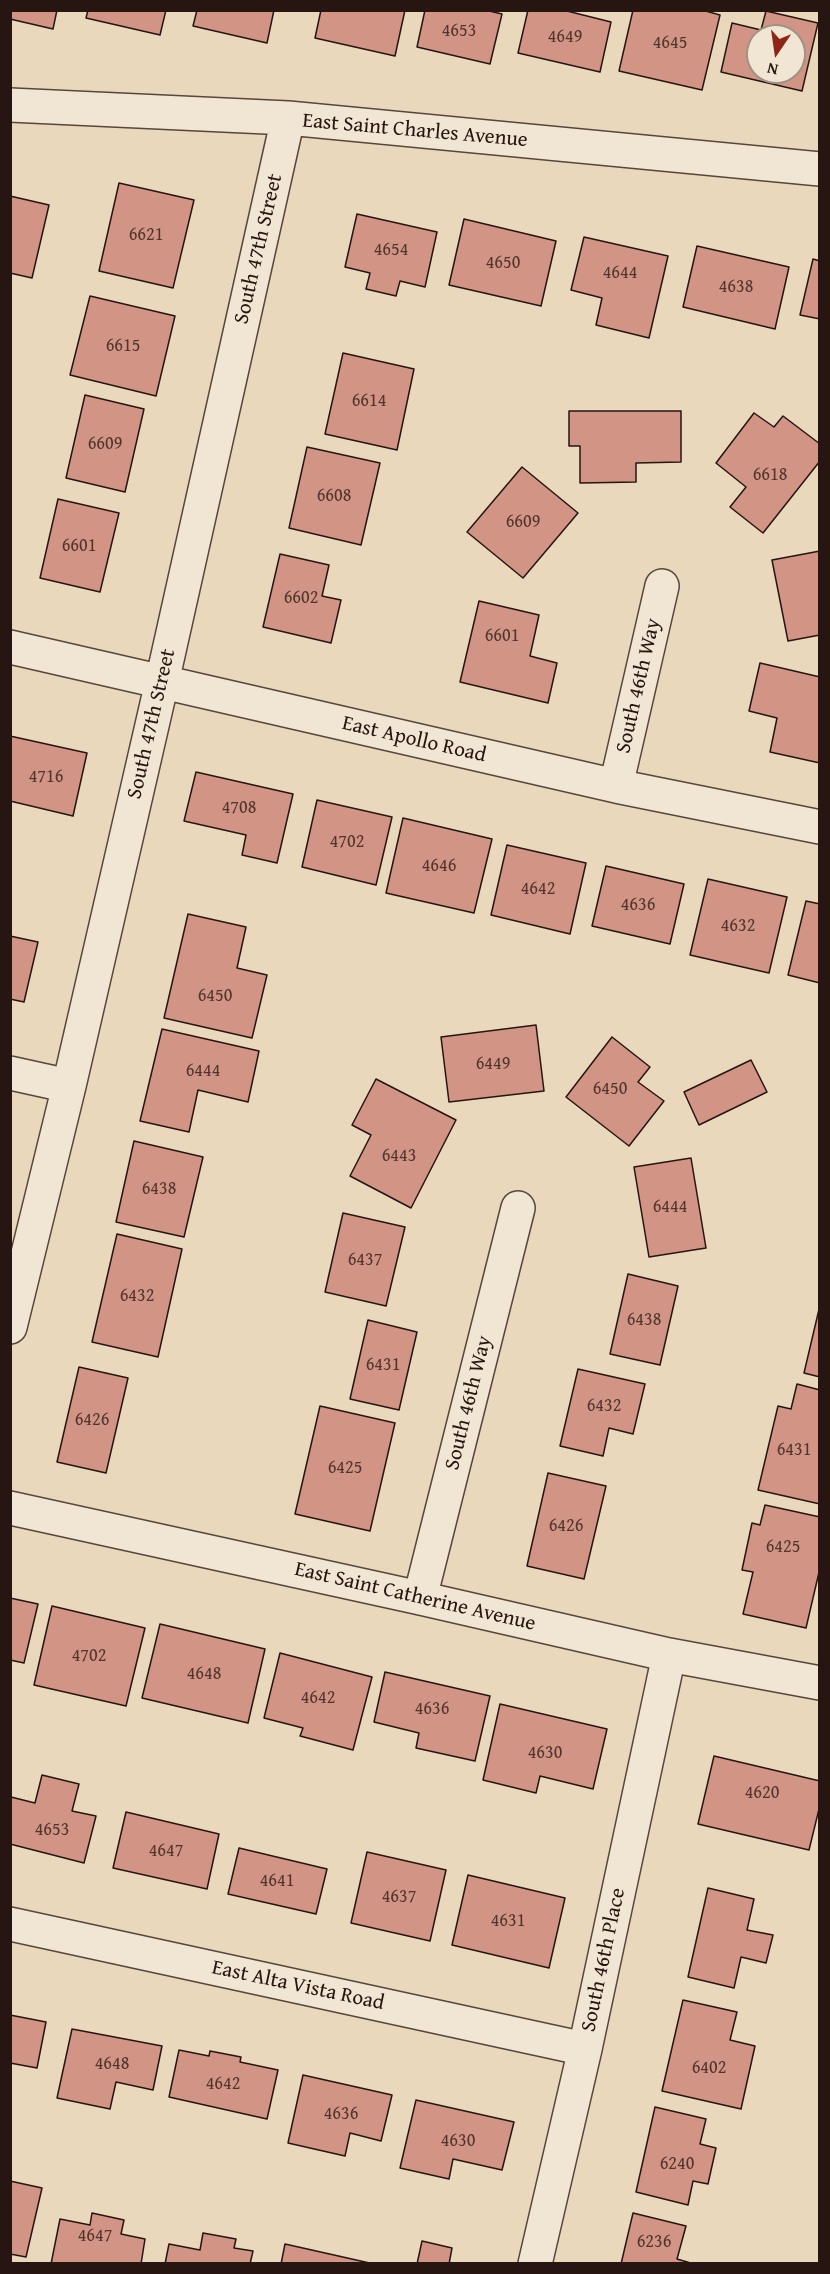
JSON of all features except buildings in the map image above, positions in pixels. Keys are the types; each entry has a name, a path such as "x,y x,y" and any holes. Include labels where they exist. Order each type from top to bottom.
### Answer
{"street":[{"name":"East Saint Charles Avenue","path":"10,105 288,118 819,169"},
{"name":"South 47th Street","path":"10,1327 69,1086 162,682 288,118"},
{"name":"South 46th Way","path":"616,786 662,586"},
{"name":"East Apollo Road","path":"10,648 616,786 819,827"},
{"path":"10,1073 69,1086"},
{"name":"South 46th Way","path":"420,1598 518,1208"},
{"name":"East Saint Catherine Avenue","path":"10,1508 669,1655 819,1683"},
{"name":"South 46th Place","path":"535,2264 585,2049 669,1655"},
{"name":"East Alta Vista Road","path":"10,1924 585,2049"}]}
